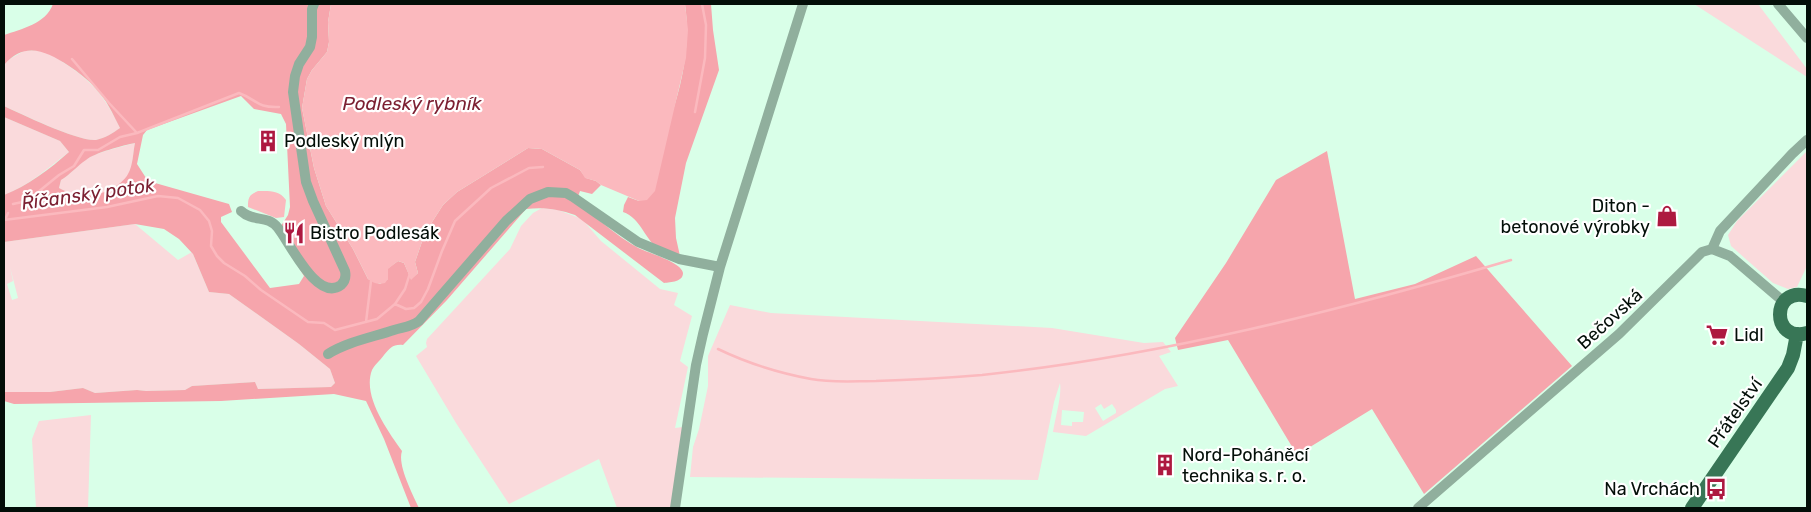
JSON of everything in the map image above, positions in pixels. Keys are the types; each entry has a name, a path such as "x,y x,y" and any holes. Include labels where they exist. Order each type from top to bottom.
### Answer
{"main road":[{"path":"1784,302 1796,294 1807,293"},
{"name":"Přátelství","path":"1692,508 1783,376 1793,355 1802,333 1787,330 1781,322 1780,312 1784,302"}],"street":[{"path":"242,211 249,218 264,219 278,228 299,261 319,283 334,287 343,283 346,276 342,263 306,182 293,92 297,70 310,47 312,9 314,4"},
{"path":"675,508 696,365 720,267 803,4"},
{"path":"1778,4 1807,38"},
{"path":"1784,302 1730,256 1712,249 1720,231 1807,140"},
{"path":"328,354 337,348 398,329 412,327 420,321 506,221 530,199 548,192 566,193 638,242 679,259 720,267"},
{"name":"Bečovská","path":"1418,508 1619,334 1694,258 1702,252 1712,249"}],"shaded area":[{"path":"53,4 331,4 327,52 307,79 302,108 314,168 326,206 353,249 368,279 380,284 388,279 387,269 398,261 404,263 411,279 418,273 415,262 425,233 443,205 457,192 528,148 542,149 580,170 586,178 596,181 601,185 592,194 580,191 576,202 626,241 678,266 683,273 682,276 676,281 664,283 575,215 551,209 526,209 447,300 403,345 390,348 372,370 370,391 373,402 402,451 401,457 404,472 419,508 411,508 384,439 366,401 334,394 221,401 14,404 4,401 4,392 50,392 83,388 95,393 137,390 185,390 192,386 255,382 258,389 331,387 335,383 330,369 299,344 229,294 209,292 193,254 179,239 164,229 135,224 4,242 4,195 38,176 69,152 60,141 4,117 4,106 77,137 96,140 120,128 96,88 79,73 52,56 36,51 28,51 20,53 4,65 4,35 32,25 50,11","holes":["241,96 254,109 281,114 286,124 290,207 288,215 281,226 287,249 304,276 299,284 270,288 221,222 221,217 232,212 229,204 148,181 137,164 143,135 147,130","135,143 130,171 123,181 113,188 98,194 85,196 72,194 59,188 61,180 90,157"]},
{"path":"685,4 711,4 719,70 686,163 675,218 676,238 680,256 662,251 655,246 634,219 623,212 628,197 639,201 675,105 685,55 687,30"},
{"path":"1694,4 1758,4 1807,69 1807,77"},
{"path":"24,51 38,51 50,54 83,77 104,99 120,128 96,140 77,137 4,106 4,65 8,60"},
{"path":"4,117 60,141 69,152 30,182 4,195"},
{"path":"135,143 129,174 115,188 108,192 87,197 78,196 59,188 61,180 90,157"},
{"path":"1327,151 1355,299 1415,284 1476,256 1572,366 1424,494 1372,409 1297,455 1228,340 1178,350 1175,338 1226,263 1276,180"},
{"path":"1807,151 1807,266 1797,287 1788,289 1773,283 1731,246 1728,235 1737,221"},
{"path":"542,208 558,210 582,219 601,241 660,289 678,293 674,305 692,316 680,361 688,367 675,428 683,427 671,508 617,508 599,459 509,504 456,423 416,356 427,347 427,339 510,249 521,226 533,213"},
{"path":"135,224 178,260 192,252 209,292 229,294 299,344 330,369 335,383 331,387 258,389 255,382 192,386 185,390 137,390 95,393 83,388 50,392 4,392 4,242","holes":["10,267 18,298 12,300 7,284 13,281"]},
{"path":"730,305 771,313 1052,328 1144,343 1163,342 1171,352 1159,356 1178,386 1165,389 1086,436 1053,432 1059,401 1060,383 1054,402 1038,480 690,477 693,447 699,429 708,386 708,356","holes":["1101,404 1104,409 1112,404 1116,413 1103,421 1095,408","1062,410 1084,412 1083,422 1072,422 1072,426 1061,425"]},
{"path":"91,415 88,508 36,508 32,439 39,421"}],"water":[{"name":"Podleský rybník","path":"331,4 685,4 688,30 686,58 655,191 647,200 639,201 601,185 596,181 585,178 580,170 542,149 528,148 457,192 443,205 425,233 415,262 418,273 411,280 404,263 398,261 388,269 388,279 385,283 378,284 372,282 368,279 353,249 326,206 314,168 302,108 307,79 327,52"},
{"path":"258,191 274,192 280,194 286,200 284,217 276,218 248,207 250,197"}],"waterway":[{"name":"Říčanský potok","path":"695,112 705,58 706,25 702,4"},
{"path":"72,59 137,133"},
{"path":"13,204 27,201 59,175 74,166 84,150 98,150 120,137 137,133 239,93 261,105 279,107"},
{"name":"Říčanský potok","path":"4,220 107,207 158,196 178,198 200,210 209,221 212,231 211,246 224,263 308,322 324,323 335,330 377,319 395,304 406,309 414,308 421,302 428,289 455,221 491,188 529,168 543,167"},
{"name":"Říčanský potok","path":"5,220 8,213"},
{"path":"718,349 763,367 819,380 843,382 889,381 982,375 1116,356 1249,330 1381,297 1511,260"},
{"path":"395,304 405,289 410,273"},
{"path":"366,322 371,281"}],"place":[{"name":"Podleský mlýn","path":"268,141"},
{"name":"Diton - betonové výrobky","path":"1667,216"},
{"name":"Bistro Podlesák","path":"294,233"},
{"name":"Lidl","path":"1717,335"},
{"name":"Nord-Poháněcí technika s. r. o.","path":"1165,465"},
{"name":"Na Vrchách","path":"1716,489"}]}
